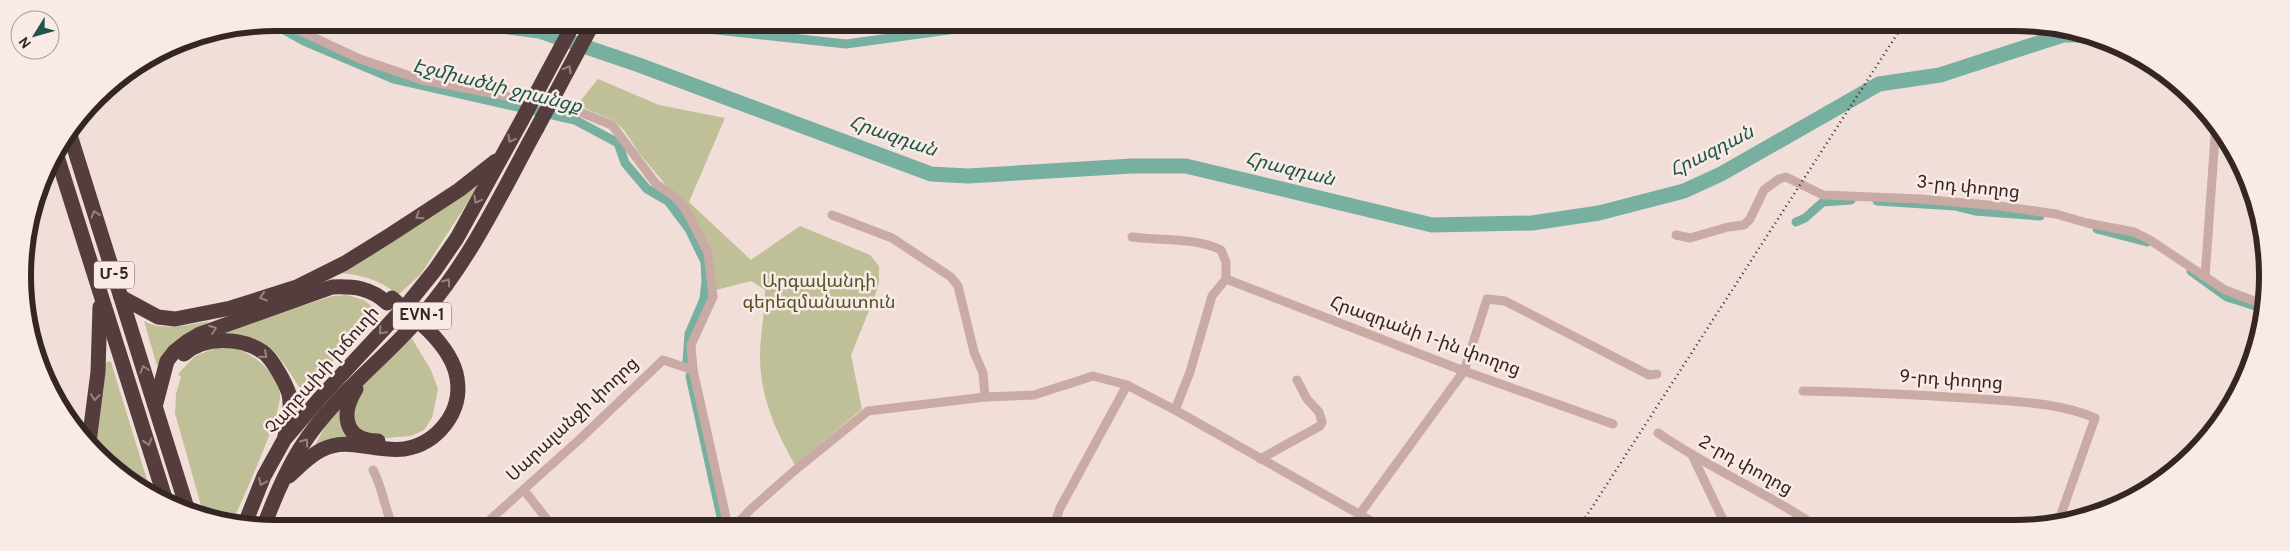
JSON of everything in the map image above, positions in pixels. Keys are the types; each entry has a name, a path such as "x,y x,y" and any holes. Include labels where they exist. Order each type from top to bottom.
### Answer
{"highway":[{"name":"Չարբախի խճուղի","path":"247,518 264,476 284,440 410,301 435,270 457,238 570,31"},
{"name":"Չարբախի խճուղի","path":"267,519 280,484 314,428 424,313 472,246 538,128 589,31"},
{"name":"Մ-5","path":"72,140 158,409 185,502"},
{"path":"310,282 345,263 436,205 501,157"},
{"name":"Մ-5","path":"59,162 163,493"},
{"path":"121,297 158,317 175,319 231,308 310,282 331,279 363,281 383,290 390,300 447,352 457,377 456,402 451,416 441,430 422,444 404,449 380,450 344,444 331,446 312,456 280,484"},
{"path":"158,409 167,361 174,352 200,334 332,287 349,286 364,289 390,300"},
{"path":"90,434 98,372 100,296"},
{"path":"368,370 348,402 346,417 352,430 361,438 371,441 410,440 428,432 442,418 448,407 451,382 448,366 425,333"},
{"path":"158,409 168,378 185,353 192,348 212,342 235,341 265,353 278,371 289,394 290,415 284,440"}],"street":[{"path":"302,31 360,59 422,80 570,108 612,125 656,184 675,197 686,210 708,253 713,297 691,345 693,370 727,520"},
{"path":"2205,277 2215,136"},
{"name":"3-րդ փողոց","path":"1676,235 1690,238 1728,227 1744,225 1750,219 1764,190 1779,179 1786,177 1823,195 1920,199 1999,206 2056,214 2087,223 2134,232 2150,240 2225,290 2257,301"},
{"path":"832,215 892,238 951,277 958,286 974,352 983,373 985,397"},
{"path":"1132,237 1214,246 1221,250 1225,256 1226,280 1212,296 1190,372 1174,410"},
{"name":"Հրազդանի 1-ին փողոց","path":"1226,280 1464,371 1612,424"},
{"path":"1359,515 1464,371 1486,299 1505,301 1649,375 1657,374"},
{"name":"Սարալանջի փողոց","path":"490,520 663,360 693,370"},
{"path":"741,520 794,471 868,411 985,397 1034,394 1093,376 1127,385 1369,520"},
{"path":"1260,460 1320,426 1322,422 1319,412 1307,400 1297,380"},
{"path":"1056,520 1060,508 1127,385"},
{"name":"9-րդ փողոց","path":"1803,391 1908,394 2010,401 2075,410 2094,418 2061,515"},
{"name":"2-րդ փողոց","path":"1658,434 1693,457 1785,506 1807,520"},
{"path":"1693,457 1723,520"},
{"path":"373,470 382,492 385,510 390,520"},
{"path":"524,490 547,520"}],"green space":[{"name":"Արգավանդի գերեզմանատուն","path":"598,79 659,105 725,118 689,202 751,260 800,226 870,255 879,266 879,282 875,296 851,355 862,409 795,465 775,426 763,385 760,356 765,290 751,281 716,290 665,184 639,153 624,130 613,120 577,105"},
{"path":"479,185 421,274 398,295 384,285 369,278 336,273"},
{"path":"347,295 364,300 379,312 344,351 301,390 285,365 270,348 251,338 221,332 332,296"},
{"path":"144,321 168,327 211,321 181,339 157,366"},
{"path":"411,337 431,370 438,389 432,418 424,430 411,436 373,439 352,426 360,384"},
{"path":"221,346 240,350 258,360 265,367 272,375 280,393 269,437 235,516 202,508 175,413 176,394 181,377 178,374 195,356"},
{"path":"109,361 111,362 148,484 114,459 96,441 105,364"},
{"path":"350,394 358,439 311,453 328,421"}],"waterway":[{"name":"Էջմիածնի ջրանցք","path":"286,31 304,41 394,79 575,120 618,143 625,163 647,189 668,201 689,229 705,262 706,281 704,299 689,334 687,361"},
{"name":"Հրազդան","path":"539,31 639,65 931,174 968,176 1132,166 1186,166 1432,225 1532,223 1599,213 1684,191 1721,174 1879,84 1940,75 2061,36"},
{"path":"726,31 846,44 941,31"},
{"path":"1796,222 1805,218 1823,202 1851,200"},
{"path":"1877,201 1955,206 1975,211 2040,216"},
{"path":"2097,229 2147,242"},
{"path":"2191,271 2227,297 2257,306"},
{"name":"Էջմիածնի ջրանցք","path":"690,376 722,520"}],"railway":[{"path":"1584,520 1899,31"}]}
